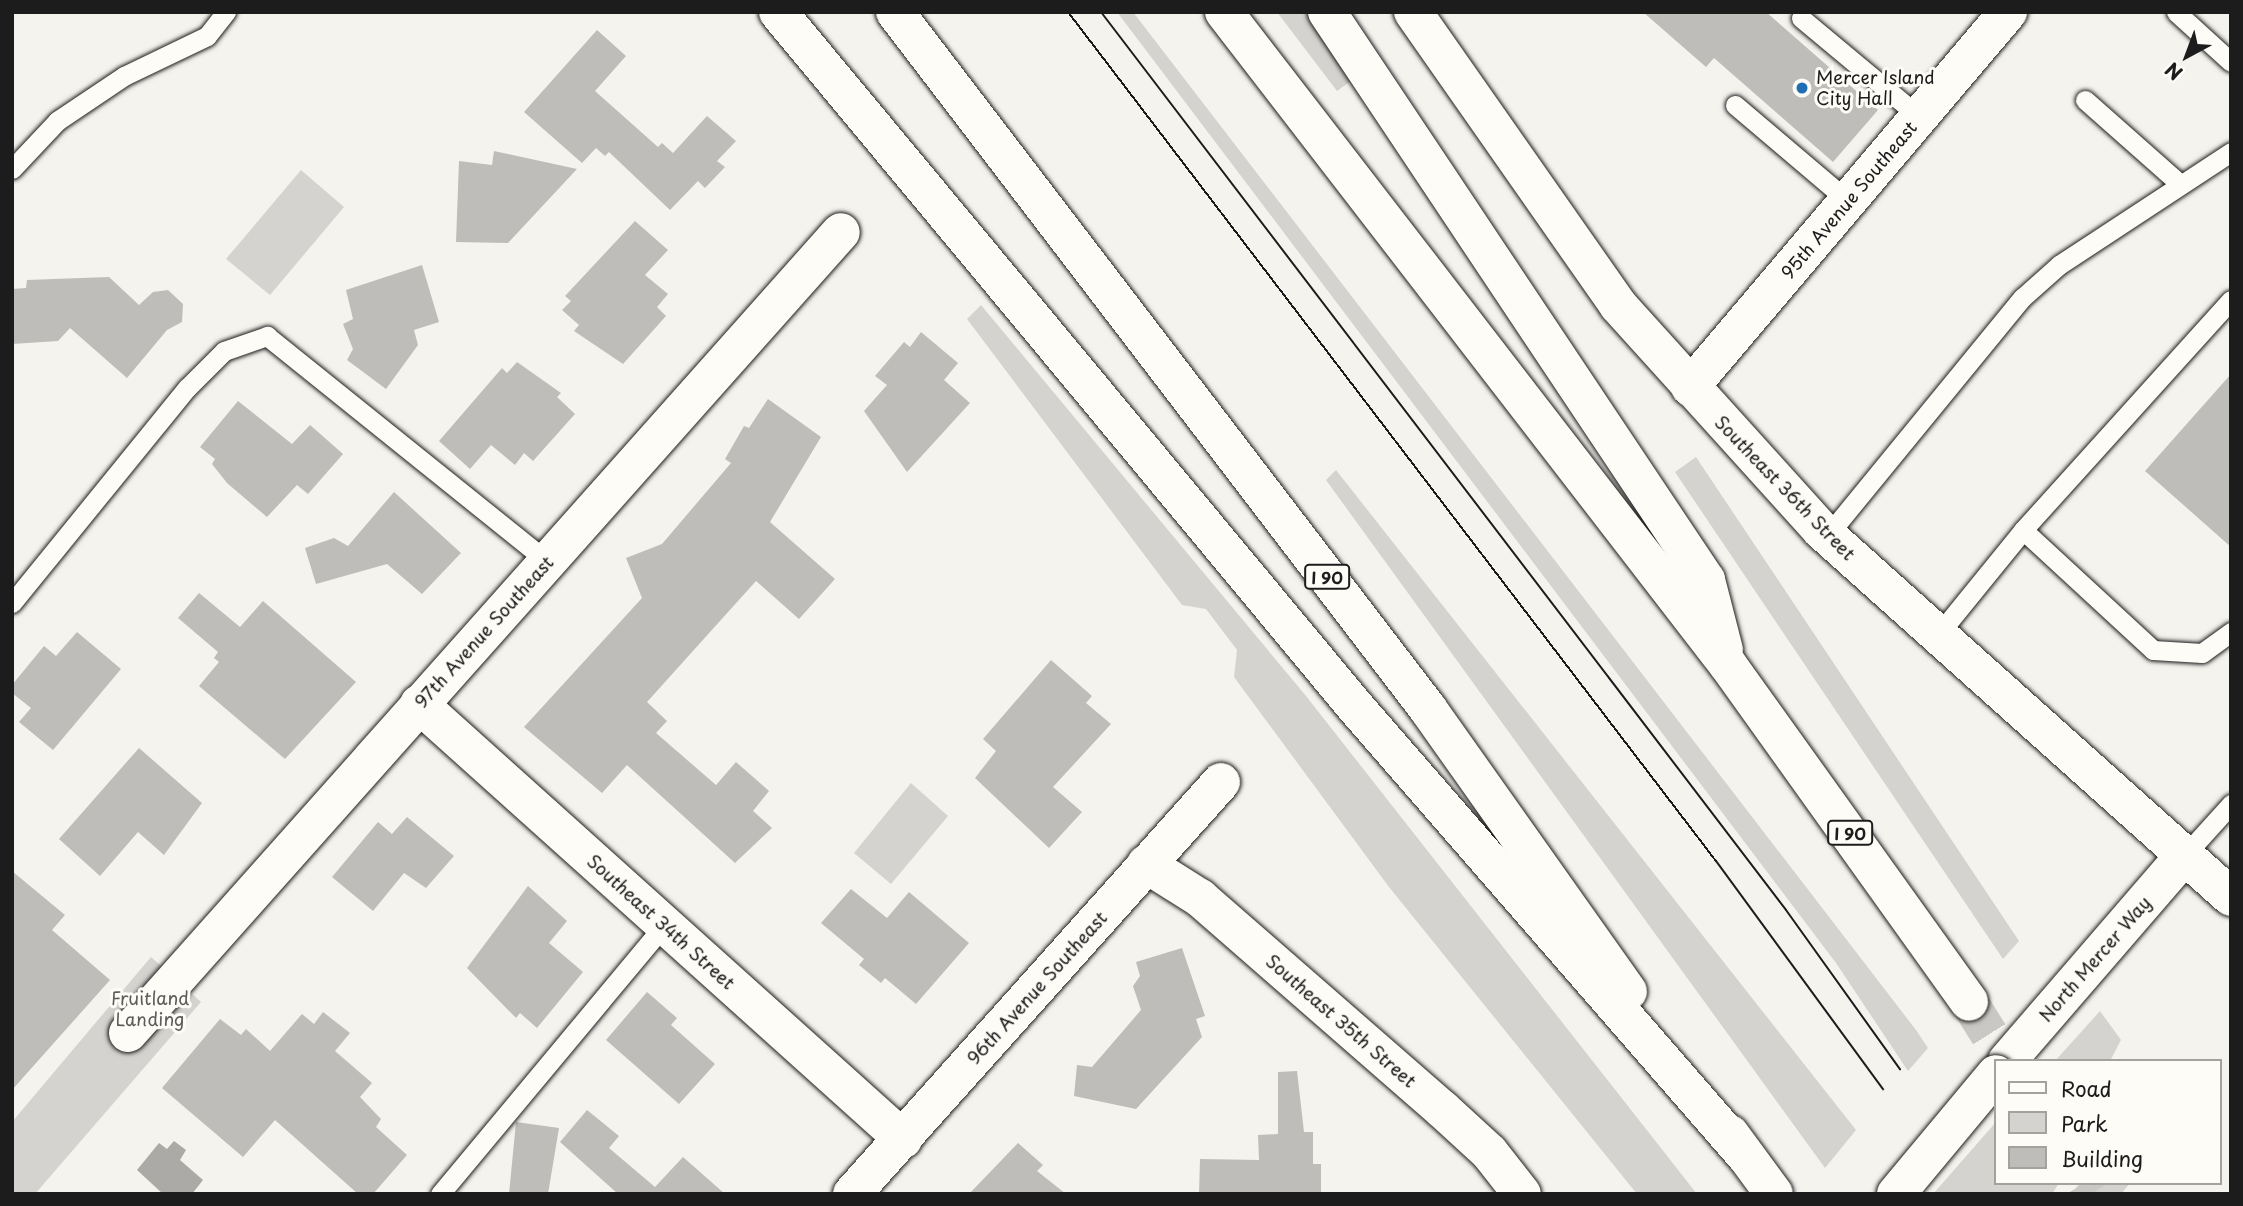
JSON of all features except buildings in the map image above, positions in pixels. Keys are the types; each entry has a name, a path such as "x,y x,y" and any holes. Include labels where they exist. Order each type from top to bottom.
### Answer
{"main road":[{"path":"778,12 1352,703 1744,1154"},
{"name":"I 90","path":"895,12 1428,709 1774,1194"},
{"name":"I 90","path":"1224,12 1728,666 1969,1002"},
{"path":"1326,12 1706,580 1728,666"},
{"name":"Southeast 36th Street","path":"1413,12 1595,273 1690,387 1827,536 2183,857 2231,897"},
{"name":"95th Avenue Southeast","path":"1690,387 2008,12"},
{"name":"97th Avenue Southeast","path":"128,1033 841,232"},
{"name":"Southeast 34th Street","path":"419,704 903,1139"},
{"name":"96th Avenue Southeast","path":"852,1194 1221,782"},
{"name":"North Mercer Way","path":"2009,1059 2183,857"},
{"name":"Southeast 35th Street","path":"1146,864 1200,898 1432,1100 1489,1152 1522,1194"},
{"path":"1896,1194 1994,1076"}],"lane":[{"path":"12,169 57,121 124,76 207,36 226,12"},
{"path":"2176,12 2231,62"},
{"path":"1801,18 1920,117"},
{"path":"2085,100 2180,184"},
{"path":"1735,105 1848,201"},
{"path":"1827,536 2022,298 2059,265 2231,152"},
{"path":"1937,636 2023,530 2231,300"},
{"path":"12,603 187,388 224,351 267,336 547,561"},
{"path":"2023,530 2153,650 2202,653 2231,632"},
{"path":"2183,857 2231,804"},
{"path":"440,1194 664,925"}],"green space":[{"path":"1117,12 1133,12 1916,1030 1928,1048 1908,1071 1836,963"},
{"path":"1277,12 1308,12 1351,81 1337,91"},
{"path":"301,170 344,207 270,295 226,259"},
{"path":"981,305 1306,696 1697,1194 1637,1194 1389,887 1234,677 1237,650 1206,609 1182,605 967,319"},
{"path":"1696,457 2019,941 2003,959 1675,472"},
{"path":"1336,470 1856,1130 1825,1168 1326,480"},
{"path":"911,783 948,816 891,884 854,853"},
{"name":"Fruitland Landing","path":"151,957 201,1002 35,1194 12,1194 12,1122"},
{"path":"2100,1011 2121,1040 2111,1059 2057,1059"},
{"path":"1994,1124 1994,1185 2058,1185 2052,1194 1933,1194"},
{"path":"2078,1185 2128,1185 2121,1194 2073,1194"}],"shaded area":[{"path":"174,1141 186,1150 180,1160 203,1180 192,1194 163,1194 137,1170 159,1143 167,1149"}],"tunnel":[{"path":"1969,1002 2005,1059"},
{"path":"2085,1185 2091,1194"}],"tram line":[{"path":"1068,12 1716,861 1883,1089"},
{"path":"1101,12 1786,910 1900,1069"}],"place":[{"name":"Mercer Island City Hall","path":"1802,88"}]}
